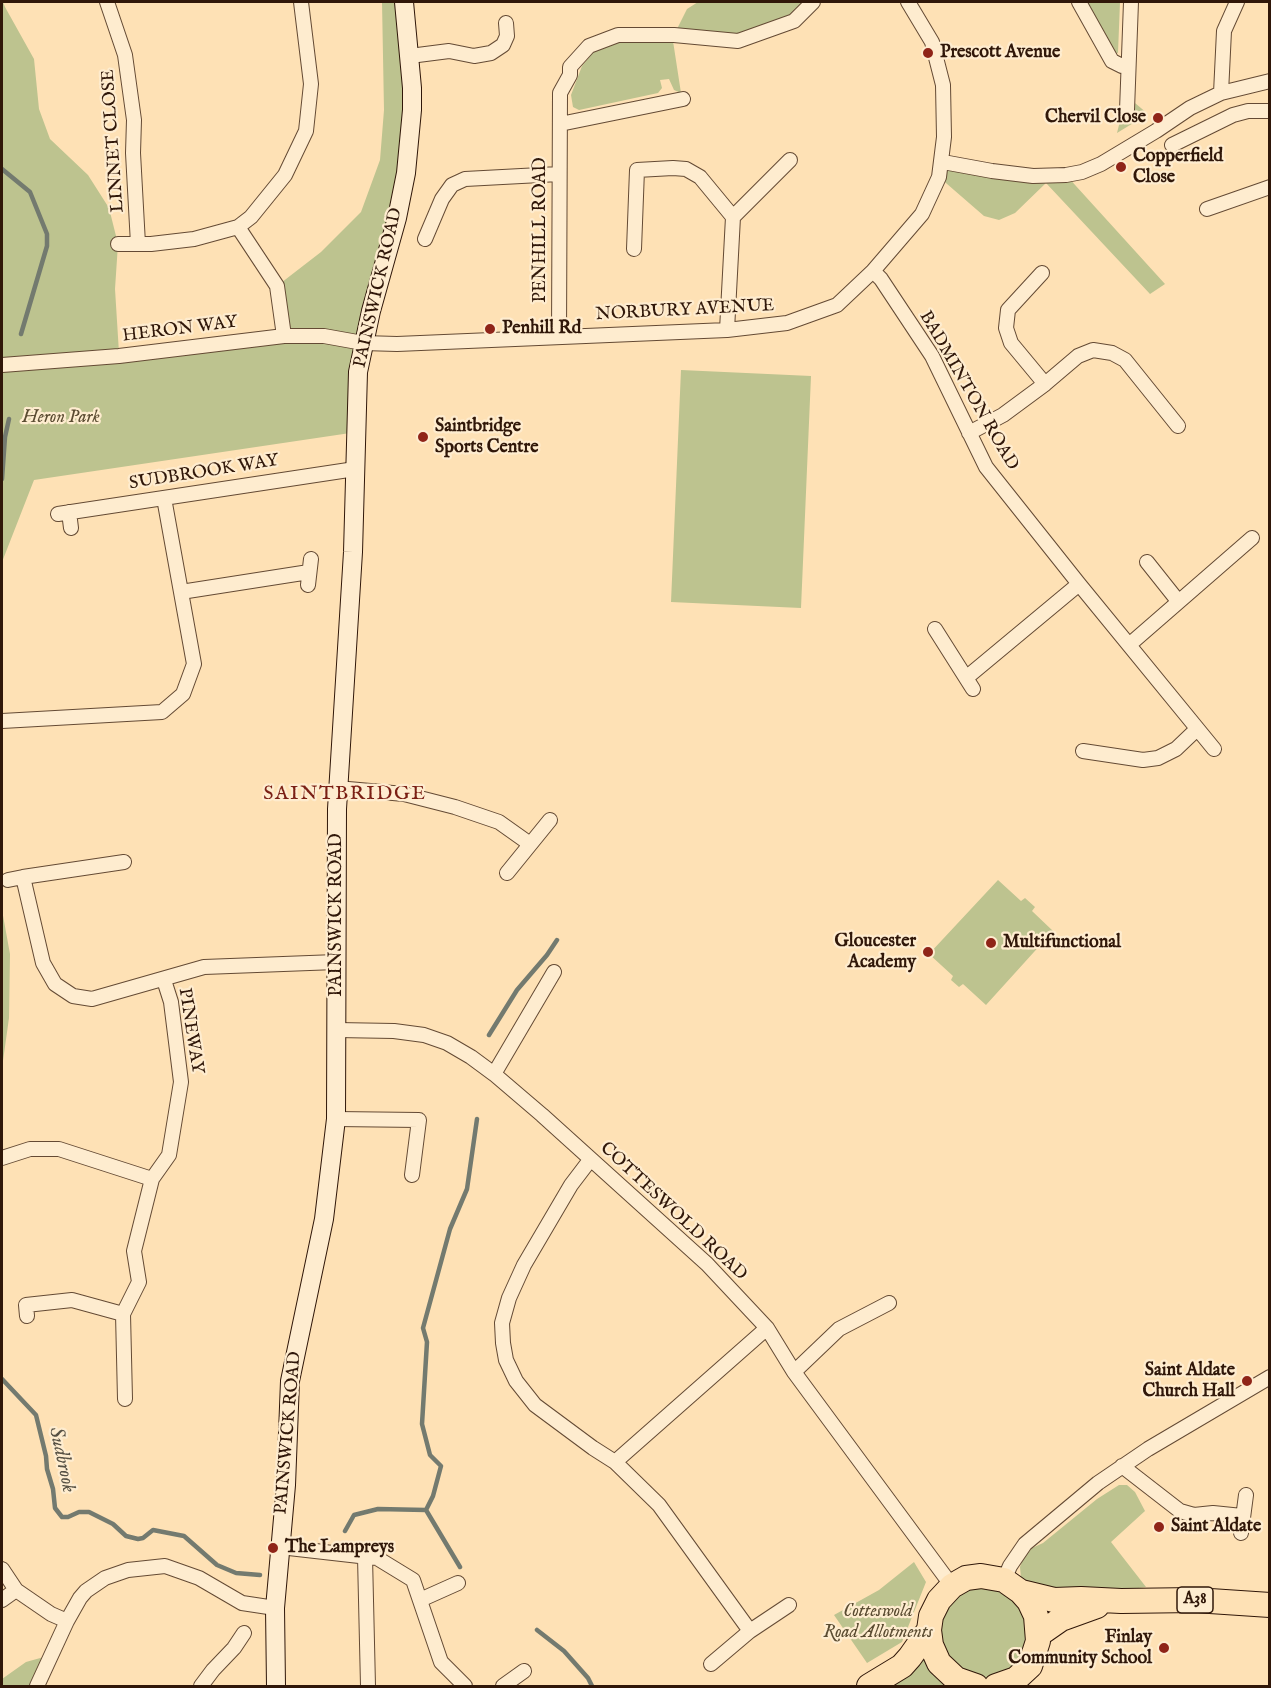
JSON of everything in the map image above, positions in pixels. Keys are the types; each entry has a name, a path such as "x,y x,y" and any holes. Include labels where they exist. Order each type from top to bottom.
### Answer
{"highway":[{"name":"A38","path":"952,1586 966,1578 981,1576 1054,1600 1195,1600 1269,1605"},
{"path":"952,1586 939,1600 931,1616 929,1630 931,1645 939,1663 948,1673 972,1685"},
{"path":"996,1686 1030,1676 1035,1653 1038,1635 1036,1616 1029,1601 1013,1586"},
{"name":"A38","path":"1038,1635 1061,1619 1084,1610 1121,1601"},
{"path":"869,1686 906,1661 929,1630"},
{"path":"940,1686 972,1685"}],"main road":[{"name":"PAINSWICK ROAD","path":"276,1686 275,1608 286,1485 290,1381 324,1219 336,1119 337,788 351,587 358,372 363,343 397,218 405,173 412,110 410,56 404,2"}],"street":[{"name":"LINNET CLOSE","path":"107,2 125,55 134,120 133,153 138,244"},
{"path":"118,244 194,239 238,227 250,217 285,175 306,131 311,84 302,2"},
{"name":"PENHILL ROAD","path":"559,336 560,93 570,75 570,67 589,46 618,35 661,34 738,41 794,21 813,2"},
{"name":"NORBURY AVENUE","path":"363,343 397,344 727,330 787,322 837,305 873,271 922,214 939,177 943,162 943,85 932,42 908,2"},
{"path":"1078,2 1112,61 1122,66"},
{"path":"1127,110 1131,2"},
{"path":"1221,93 1224,31 1237,2"},
{"path":"410,56 449,51 474,56 492,53 504,45 507,36 506,23"},
{"path":"943,162 1034,176 1082,172 1101,164 1190,108 1221,93 1269,81"},
{"path":"560,124 683,99"},
{"path":"1172,145 1233,115 1248,111 1269,111"},
{"path":"727,330 733,217 790,160"},
{"path":"634,249 637,170 686,169 700,177 733,217"},
{"path":"425,239 442,199 452,185 465,179 559,174"},
{"path":"1207,209 1269,187"},
{"path":"238,227 277,286 284,336"},
{"name":"BADMINTON ROAD","path":"873,271 881,279 932,356 986,466 1214,749"},
{"path":"1042,273 1008,310 1006,328 1011,343 1045,384"},
{"name":"HERON WAY","path":"2,365 119,356 284,336 324,336 363,343"},
{"path":"969,433 1003,415 1078,356 1094,350 1112,353 1125,360 1178,426"},
{"name":"SUDBROOK WAY","path":"71,528 63,513 355,469"},
{"path":"2,721 162,712 183,694 194,664 164,498"},
{"path":"1129,645 1252,538"},
{"path":"1147,562 1178,601"},
{"path":"181,592 310,572"},
{"path":"935,629 969,683 1079,584"},
{"path":"1083,752 1143,760 1158,758 1176,749 1197,729"},
{"path":"337,788 404,794 455,807 499,822 530,844"},
{"path":"507,873 550,820"},
{"path":"8,880 124,862"},
{"path":"23,877 43,963 55,984 73,996 92,999 204,967 336,962"},
{"path":"494,1074 554,972"},
{"name":"PINEWAY","path":"125,1399 123,1314 139,1282 134,1251 152,1179 169,1155 181,1082 171,1002 164,980"},
{"name":"COTTESWOLD ROAD","path":"337,1030 394,1031 424,1035 458,1048 494,1074 707,1263 767,1328 794,1372 952,1586"},
{"path":"336,1119 418,1120 412,1175"},
{"path":"2,1158 30,1149 59,1149 152,1179"},
{"path":"590,1160 571,1185 524,1265 509,1298 502,1323 506,1360 516,1381 535,1405 593,1448 615,1461 659,1505 750,1631"},
{"path":"27,1316 26,1305 72,1300 123,1314"},
{"path":"794,1372 839,1329 889,1303"},
{"path":"615,1461 767,1328"},
{"path":"1013,1586 1010,1566 1025,1544 1098,1483 1148,1449 1269,1377"},
{"path":"1122,1466 1180,1511 1194,1515 1213,1513 1242,1516"},
{"path":"1241,1533 1246,1495"},
{"path":"279,1547 377,1558 413,1580 441,1662 465,1686"},
{"path":"365,1557 368,1686"},
{"path":"37,1686 67,1621 86,1591 105,1578 128,1570 165,1566 199,1578 234,1599 275,1608"},
{"path":"2,1569 16,1590 51,1614 67,1621"},
{"path":"420,1600 458,1583"},
{"path":"2,1600 16,1590"},
{"path":"711,1664 750,1631 789,1605"},
{"path":"201,1686 210,1667 234,1648 244,1634"},
{"path":"503,1686 524,1671"}],"green space":[{"name":"Heron Park","path":"2,2 34,59 39,109 50,139 88,175 109,208 118,244 115,289 119,353 284,336 277,286 321,252 361,212 380,160 384,110 382,2 403,2 412,110 371,310 357,432 34,480 2,562"},
{"path":"698,2 811,2 794,21 738,41 674,35 687,9"},
{"path":"1081,2 1120,2 1118,53 1108,51"},
{"path":"619,41 673,41 681,93 674,90 669,79 660,80 662,88 658,93 579,110 573,107 571,95 582,66 596,49"},
{"path":"1135,103 1148,114 1117,133 1122,113 1132,113"},
{"path":"943,162 1045,176 1046,183 1015,213 999,220 984,216 939,177"},
{"path":"1066,175 1165,284 1150,294 1046,183"},
{"path":"681,370 811,376 801,608 671,602"},
{"name":"Multifunctional","path":"998,880 1021,901 1025,898 1035,907 1032,911 1053,931 986,1005 963,984 959,987 951,980 953,976 929,954"},
{"path":"2,910 10,954 9,1018 2,1068"},
{"path":"1119,1485 1127,1485 1135,1492 1145,1511 1111,1542 1146,1587 1080,1596 1044,1594 1021,1578 1020,1567 1032,1548 1043,1543 1097,1499"},
{"name":"Cotteswold Road Allotments","path":"914,1562 926,1582 902,1642 867,1663 834,1615 879,1590"},
{"path":"985,1586 1016,1598 1031,1623 1021,1666 976,1686 869,1686 942,1609 968,1588"},
{"path":"51,1655 37,1686 2,1686 2,1679 26,1662"}],"waterway":[{"name":"Sudbrook","path":"2,169 30,192 47,234 47,246 21,334"},
{"name":"Sudbrook","path":"2,479 5,437 9,419"},
{"path":"489,1035 517,990 557,940"},
{"path":"426,1510 433,1496 441,1466 430,1455 422,1424 427,1342 423,1328 450,1229 467,1189 477,1119"},
{"name":"Sudbrook","path":"2,1379 36,1415 53,1489 55,1508 62,1517 79,1512 89,1512 113,1524 126,1536 138,1539 153,1530 184,1536 217,1565 236,1573 260,1575"},
{"name":"Sudbrook","path":"345,1531 354,1515 378,1509 426,1510"},
{"name":"Sudbrook","path":"426,1510 460,1567"},
{"name":"Sudbrook","path":"537,1630 564,1651 588,1678 592,1686"}],"place":[{"name":"Prescott Avenue","path":"928,53"},
{"name":"Chervil Close","path":"1158,118"},
{"name":"Copperfield Close","path":"1121,167"},
{"name":"Penhill Rd","path":"490,329"},
{"name":"Saintbridge Sports Centre","path":"423,437"},
{"name":"Multifunctional","path":"991,943"},
{"name":"Gloucester Academy","path":"928,952"},
{"name":"Saint Aldate Church Hall","path":"1247,1381"},
{"name":"Saint Aldate","path":"1159,1527"},
{"name":"The Lampreys","path":"273,1548"},
{"name":"Finlay Community School","path":"1164,1648"}],"district":[{"name":"SAINTBRIDGE","path":"345,795"}]}
